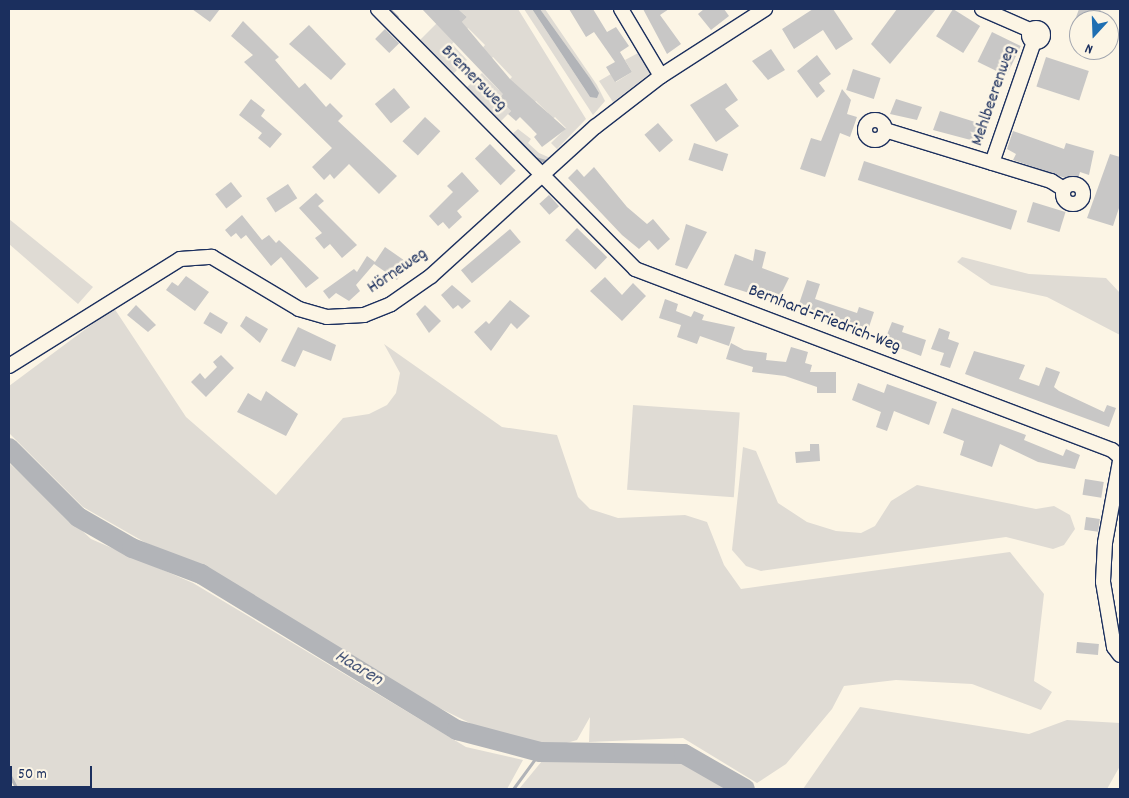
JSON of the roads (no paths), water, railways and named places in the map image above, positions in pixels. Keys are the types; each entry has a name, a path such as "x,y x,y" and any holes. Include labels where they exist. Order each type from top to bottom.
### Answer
{"street":[{"name":"Bremersweg","path":"378,9 544,176"},
{"path":"621,9 661,76"},
{"name":"Hörneweg","path":"9,366 180,259 212,257 299,308 327,317 364,315 390,304 431,276 544,176 595,127 661,76 765,9"},
{"name":"Mehlbeerenweg","path":"982,9 1032,36 992,162"},
{"name":"Mehlbeerenweg","path":"885,130 992,162 1064,189"},
{"name":"Bernhard-Friedrich-Weg","path":"544,176 635,269 1112,450 1120,457"},
{"path":"1120,461 1117,500 1104,582 1114,647 1120,655"}],"waterway":[{"path":"389,9 397,17"},
{"path":"467,89 487,109"},
{"path":"513,135 535,158 549,162"},
{"name":"Haaren","path":"9,448 78,517 132,548 201,574 457,730 540,752 684,754 745,789"},
{"path":"513,789 540,752"},
{"path":"9,774 17,789"}]}
